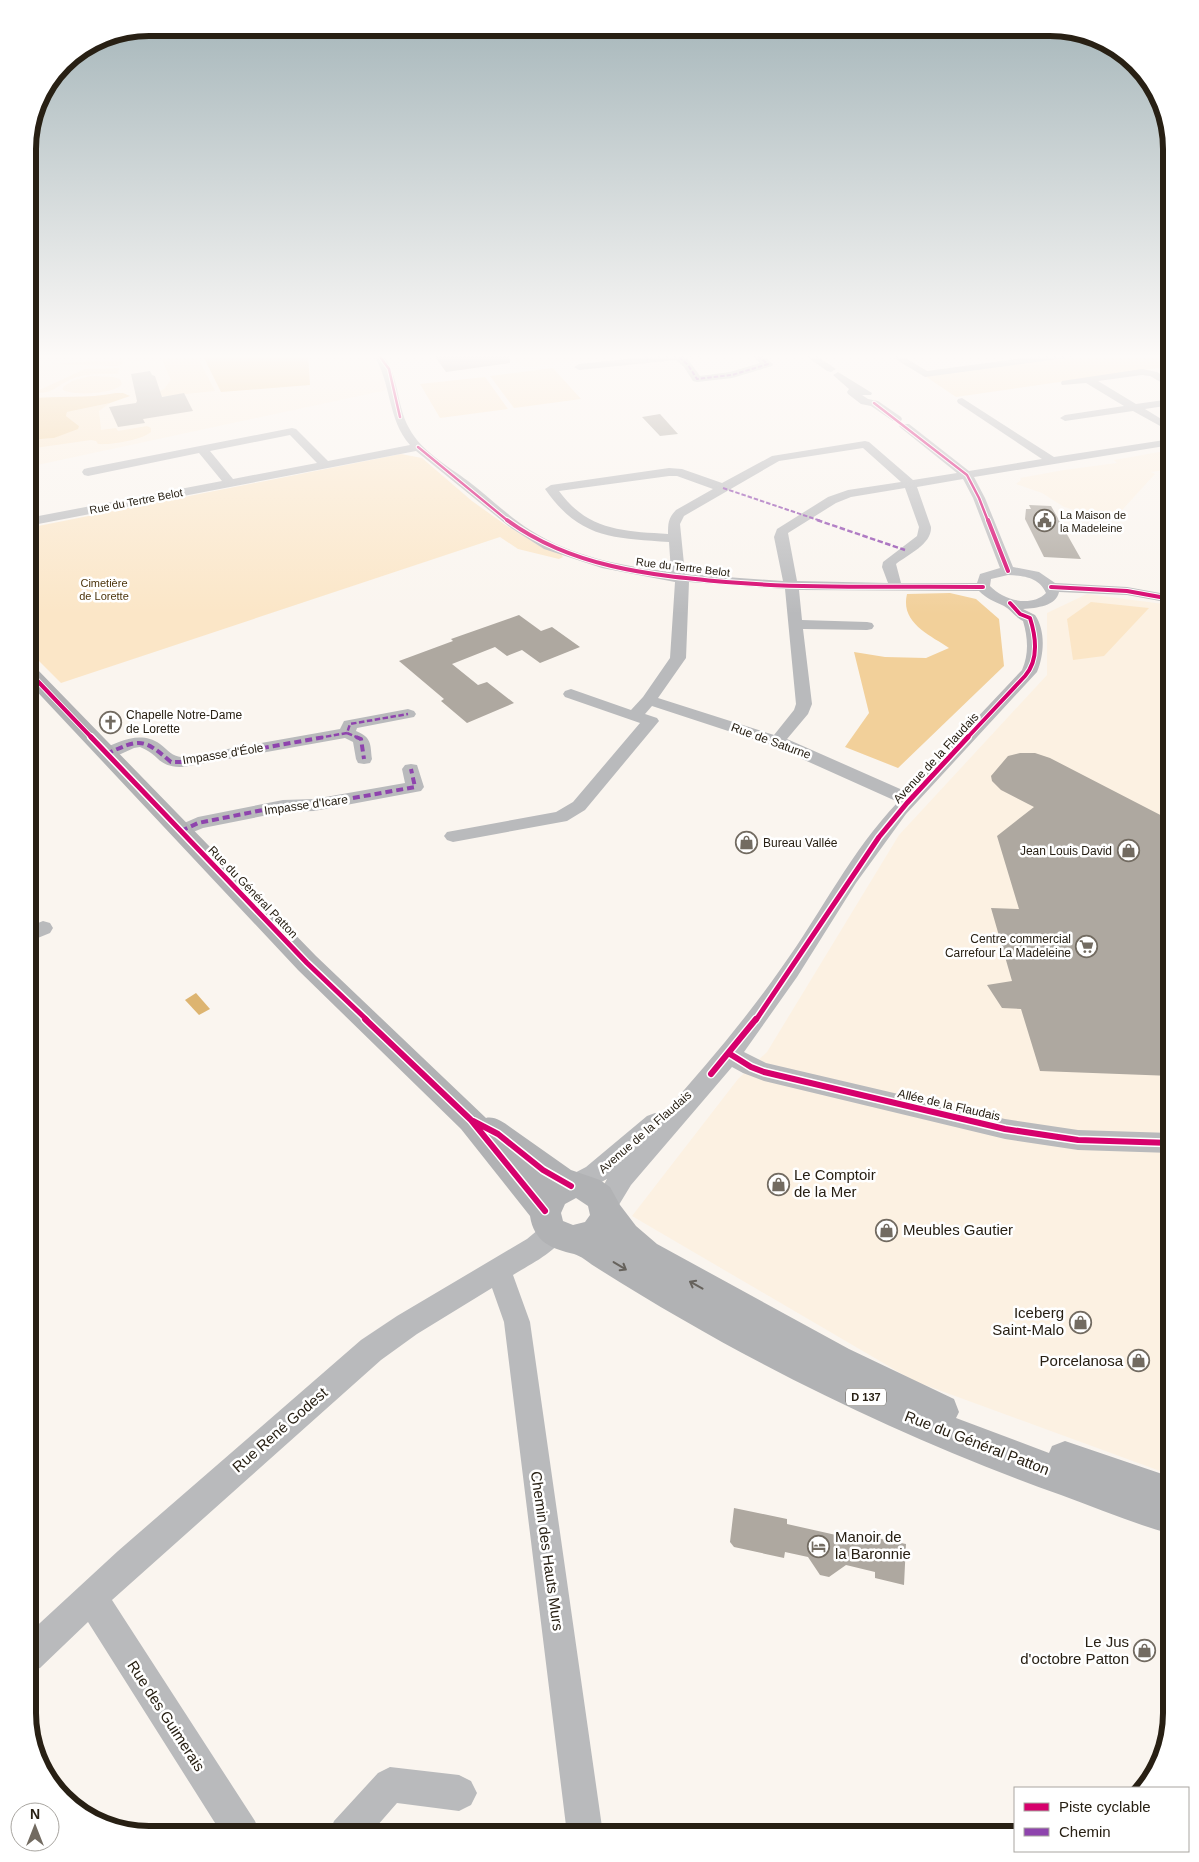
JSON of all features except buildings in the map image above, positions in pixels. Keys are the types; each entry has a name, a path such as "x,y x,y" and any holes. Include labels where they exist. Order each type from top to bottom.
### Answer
{"main road":[{"name":"Rue du Général Patton","path":"36,680 306,963 471,1120 486,1142 525,1183 559,1227 659,1289 844,1387 891,1409 1001,1455 1163,1512"},
{"name":"Rue du Général Patton","path":"471,1120 498,1134 543,1170 574,1186"},
{"path":"574,1186 592,1189 600,1196 605,1208 604,1222 590,1236 559,1227 552,1196 560,1189 574,1186"},
{"name":"Rue du Général Patton","path":"605,1208 625,1236 646,1255 837,1361 916,1402 999,1437 1163,1493"}],"street":[{"path":"88,472 243,441"},
{"path":"302,441 326,465"},
{"path":"413,441 418,447"},
{"path":"925,441 967,475 973,484 1008,571"},
{"path":"1022,441 1052,461"},
{"path":"777,741 802,711 804,704 796,624 791,586 781,538 782,532 839,496 1163,443"},
{"path":"634,716 674,668 678,658 682,582 678,574 675,518 680,513 762,464 776,458 865,444 910,484 926,533 923,538 890,562 889,567 896,586"},
{"name":"Rue du Tertre Belot","path":"36,520 418,447 518,528 550,546 611,567 680,578 791,586 983,586"},
{"path":"202,449 230,483"},
{"path":"676,539 624,534 584,522 571,514 551,489 669,472 678,472 723,488"},
{"path":"1008,571 1029,574 1047,582 1053,593 1050,598 1033,611 1020,614 1010,603 993,596 983,586 985,577 1008,571"},
{"path":"1051,587 1127,591 1163,597"},
{"name":"Avenue de la Flaudais","path":"605,1208 622,1177 730,1054 795,964 849,878 909,800 964,744 1029,672 1034,660 1035,650 1033,611"},
{"path":"796,624 867,626"},
{"path":"453,836 561,817 579,806 651,721 571,694"},
{"name":"Rue de Saturne","path":"649,700 777,741 909,800"},
{"name":"Impasse d'Éole","path":"106,754 130,743 142,742 152,746 171,762 183,762 347,733 350,724 408,714"},
{"path":"347,733 361,739 364,759"},
{"name":"Impasse d'Icare","path":"181,831 198,824 283,806 314,805 415,787 411,769"},
{"name":"Allée de la Flaudais","path":"730,1054 751,1067 764,1072 1005,1129 1078,1140 1163,1143"},
{"name":"Avenue de la Flaudais","path":"574,1186 596,1174 711,1074"},
{"name":"Rue René Godest","path":"36,1649 129,1562 371,1350 406,1325 536,1247 559,1227"},
{"name":"Chemin des Hauts Murs","path":"497,1271 504,1283 517,1322 585,1826"},
{"name":"Rue des Guimerais","path":"92,1598 237,1826"},
{"path":"354,1826 390,1786 459,1793"}],"shaded area":[{"path":"36,441 150,441 36,465"},
{"path":"1163,451 1163,470 1151,472 1155,474 1112,521 1064,507 1042,493 1016,484 1021,480 1020,478 1117,463 1114,460"},
{"path":"950,593 976,599 999,619 1004,666 898,768 845,747 869,713 854,652 885,657 926,658 949,648 918,627 908,613 906,604 907,594"},
{"path":"1087,594 1163,604 1163,1472 914,1381 632,1216 738,1079 767,1052 899,835 1047,675 1047,613"},
{"path":"196,993 210,1009 199,1015 185,1000"}],"green space":[{"path":"36,441 85,441 36,448"},
{"path":"96,441 129,441 104,444 98,444"},
{"name":"Cimetière de Lorette","path":"401,454 422,458 472,501 507,526 543,548 561,554 563,557 559,559 518,549 500,537 61,683 36,658 36,526"},
{"path":"1091,602 1149,608 1104,656 1073,660 1067,619"}],"marked path":[{"path":"723,488 905,550"},
{"path":"106,754 131,743 142,742 152,746 171,762 183,762 347,733 350,724 408,714"},
{"path":"347,733 361,739 364,759"},
{"path":"181,831 198,823 283,806 314,805 415,787 411,769"}],"cycle path":[{"path":"923,441 967,475 974,486 1008,571"},
{"path":"418,447 496,513 530,536 586,560 626,570 741,583 810,586 983,587"},
{"path":"1051,587 1127,591 1163,598"},
{"path":"711,1074 757,1018 879,837 922,786 1029,672 1035,652 1032,625 1030,618 1020,614 1010,603"},
{"path":"36,679 307,963 471,1120 545,1211"},
{"path":"730,1054 751,1067 764,1072 1005,1129 1078,1140 1163,1143"},
{"path":"473,1121 498,1134 543,1170 571,1186"}],"place":[{"name":"La Maison de la Madeleine","path":"1044,521"},
{"name":"Chapelle Notre-Dame de Lorette","path":"110,722"},
{"name":"Bureau Vallée","path":"747,843"},
{"name":"Jean Louis David","path":"1128,851"},
{"name":"Centre commercial Carrefour La Madeleine","path":"1087,946"},
{"name":"Le Comptoir de la Mer","path":"778,1184"},
{"name":"Meubles Gautier","path":"887,1230"},
{"name":"Iceberg Saint-Malo","path":"1080,1322"},
{"name":"Porcelanosa","path":"1139,1361"},
{"name":"Manoir de la Baronnie","path":"819,1546"},
{"name":"Le Jus d'octobre Patton","path":"1145,1651"}]}
